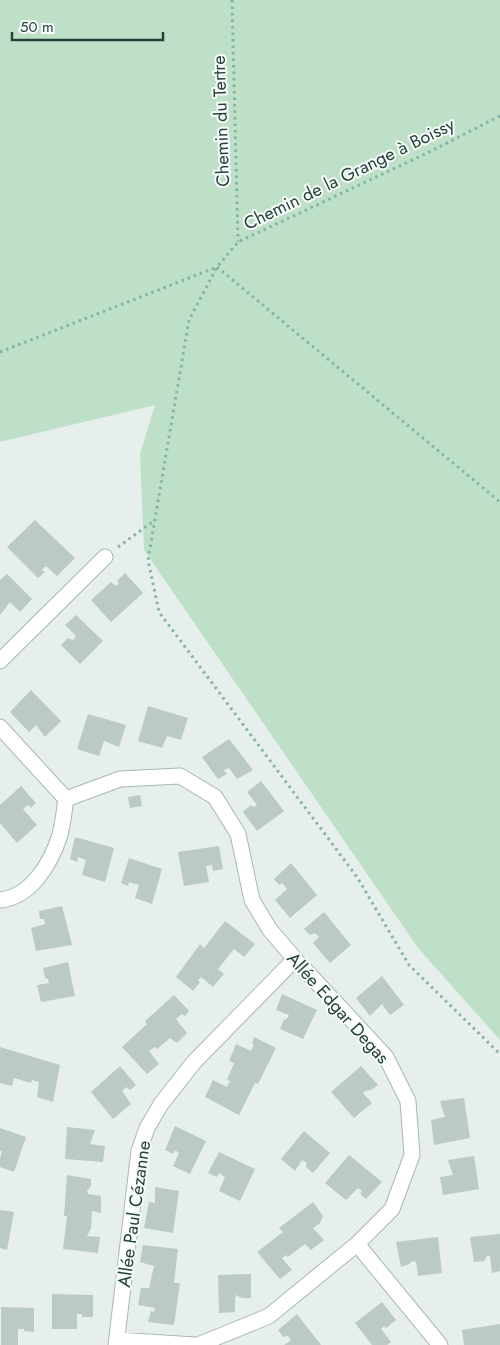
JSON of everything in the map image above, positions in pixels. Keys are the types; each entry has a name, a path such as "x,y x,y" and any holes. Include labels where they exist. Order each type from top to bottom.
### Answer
{"street":[{"path":"0,661 105,557"},
{"path":"0,727 66,799 60,836 48,865 30,886 8,899 0,900"},
{"name":"Allée Edgar Degas","path":"66,799 120,779 180,776 215,797 238,834 252,900 270,930 386,1057 408,1102 412,1155 392,1209 357,1244 269,1316 197,1345 116,1343"},
{"name":"Allée Paul Cézanne","path":"116,1343 139,1151 147,1128 161,1104 194,1062 295,959"},
{"path":"357,1244 440,1345"}],"path":[{"name":"Chemin du Tertre","path":"232,0 238,242"},
{"name":"Chemin de la Grange à Boissy","path":"500,116 425,154 238,242 218,266 188,320 148,560 159,612 357,877 409,965 500,1054"},
{"path":"0,352 218,266 500,502"},
{"path":"105,557 155,519"}],"green space":[{"path":"0,0 500,0 500,1040 418,948 144,550 140,454 155,405 0,442"}],"building":[{"path":"35,520 75,558 57,576 46,566 42,570 45,572 38,578 7,547"},
{"path":"125,573 143,593 111,622 91,600 111,582 116,586 119,583 117,581"},
{"path":"7,574 32,599 20,612 10,602 0,615 0,580"},
{"path":"76,615 103,641 80,664 61,645 68,638 73,640 76,636 65,625"},
{"path":"31,690 61,721 45,737 36,725 29,732 10,712"},
{"path":"148,706 188,718 181,740 167,736 162,748 138,741"},
{"path":"88,714 126,725 119,747 104,741 99,756 77,749"},
{"path":"229,739 253,770 237,779 229,768 224,770 227,774 218,779 202,757"},
{"path":"261,781 284,811 257,831 243,812 251,805 254,807 257,805 247,792"},
{"path":"21,786 36,803 31,808 28,805 23,809 37,825 17,843 0,823 0,805"},
{"path":"140,795 142,806 130,808 128,797"},
{"path":"75,837 114,848 105,882 82,875 86,860 78,857 77,862 70,859"},
{"path":"219,846 223,869 213,871 212,865 206,866 209,882 184,886 178,852"},
{"path":"129,858 162,869 152,904 135,898 139,885 129,882 128,886 121,883"},
{"path":"291,863 317,895 290,918 275,900 287,889 282,883 279,885 274,879"},
{"path":"62,906 72,945 36,951 31,928 45,924 44,919 40,919 39,911"},
{"path":"324,912 351,945 330,963 313,943 319,937 315,933 310,935 304,929"},
{"path":"225,921 255,944 244,957 234,949 218,969 224,974 213,987 201,977 198,981 200,982 193,991 176,977 200,944 204,948"},
{"path":"68,962 75,996 41,1002 37,985 49,983 48,979 45,978 43,968"},
{"path":"382,976 404,1005 390,1015 382,1004 370,1016 356,998"},
{"path":"282,994 317,1010 303,1039 280,1029 284,1019 286,1020 289,1015 276,1010"},
{"path":"174,995 189,1011 185,1016 182,1014 176,1019 187,1033 177,1043 170,1038 157,1049 155,1047 149,1051 159,1064 147,1074 122,1047 147,1024 145,1021"},
{"path":"254,1037 276,1048 258,1084 255,1083 239,1115 205,1097 213,1080 227,1087 230,1081 227,1080 234,1063 229,1061 236,1044 251,1051 254,1045 252,1044"},
{"path":"0,1047 60,1065 53,1102 37,1097 39,1082 32,1080 31,1083 14,1078 12,1086 0,1083"},
{"path":"120,1066 136,1085 130,1090 126,1087 122,1091 131,1104 113,1119 91,1092"},
{"path":"361,1066 378,1085 363,1093 372,1103 354,1118 331,1092"},
{"path":"464,1098 470,1138 434,1145 431,1120 445,1117 440,1101"},
{"path":"175,1126 206,1141 190,1174 173,1166 179,1153 175,1150 173,1154 165,1150"},
{"path":"67,1127 95,1130 90,1144 105,1146 103,1162 65,1159"},
{"path":"0,1128 26,1137 14,1172 0,1167 2,1151 0,1151"},
{"path":"304,1131 330,1153 313,1173 306,1167 307,1163 302,1160 295,1171 281,1159"},
{"path":"219,1152 255,1169 240,1201 219,1191 225,1177 219,1173 217,1177 208,1173"},
{"path":"349,1155 382,1182 366,1199 360,1194 362,1191 358,1188 346,1200 325,1183"},
{"path":"474,1156 479,1189 443,1195 440,1177 453,1175 448,1160"},
{"path":"67,1175 91,1179 91,1186 87,1191 88,1194 101,1196 101,1213 92,1211 91,1228 87,1236 100,1237 98,1253 63,1249 67,1216 64,1216"},
{"path":"155,1187 179,1191 173,1233 144,1228 149,1202 155,1203"},
{"path":"313,1202 323,1216 320,1223 313,1228 324,1240 311,1250 305,1244 288,1257 286,1255 282,1258 292,1270 280,1279 257,1252 283,1232 279,1228"},
{"path":"0,1210 14,1212 7,1250 0,1248"},
{"path":"500,1234 500,1271 492,1273 490,1256 487,1256 484,1261 474,1262 470,1237"},
{"path":"438,1237 442,1273 418,1276 416,1262 412,1261 401,1267 396,1242"},
{"path":"143,1245 178,1249 174,1283 180,1283 174,1325 148,1322 151,1311 154,1312 155,1308 138,1305 141,1288 149,1288 154,1266 140,1262"},
{"path":"251,1274 251,1298 242,1298 236,1295 235,1312 219,1313 218,1275"},
{"path":"52,1294 93,1295 93,1317 82,1317 82,1314 77,1314 77,1329 52,1329"},
{"path":"382,1302 396,1320 386,1328 384,1326 381,1329 391,1342 387,1345 372,1345 355,1323"},
{"path":"1,1307 34,1308 34,1332 18,1329 18,1345 1,1345"},
{"path":"297,1314 321,1345 284,1345 291,1340 288,1336 283,1337 278,1330"},
{"path":"500,1324 500,1345 464,1345 462,1330"}]}
